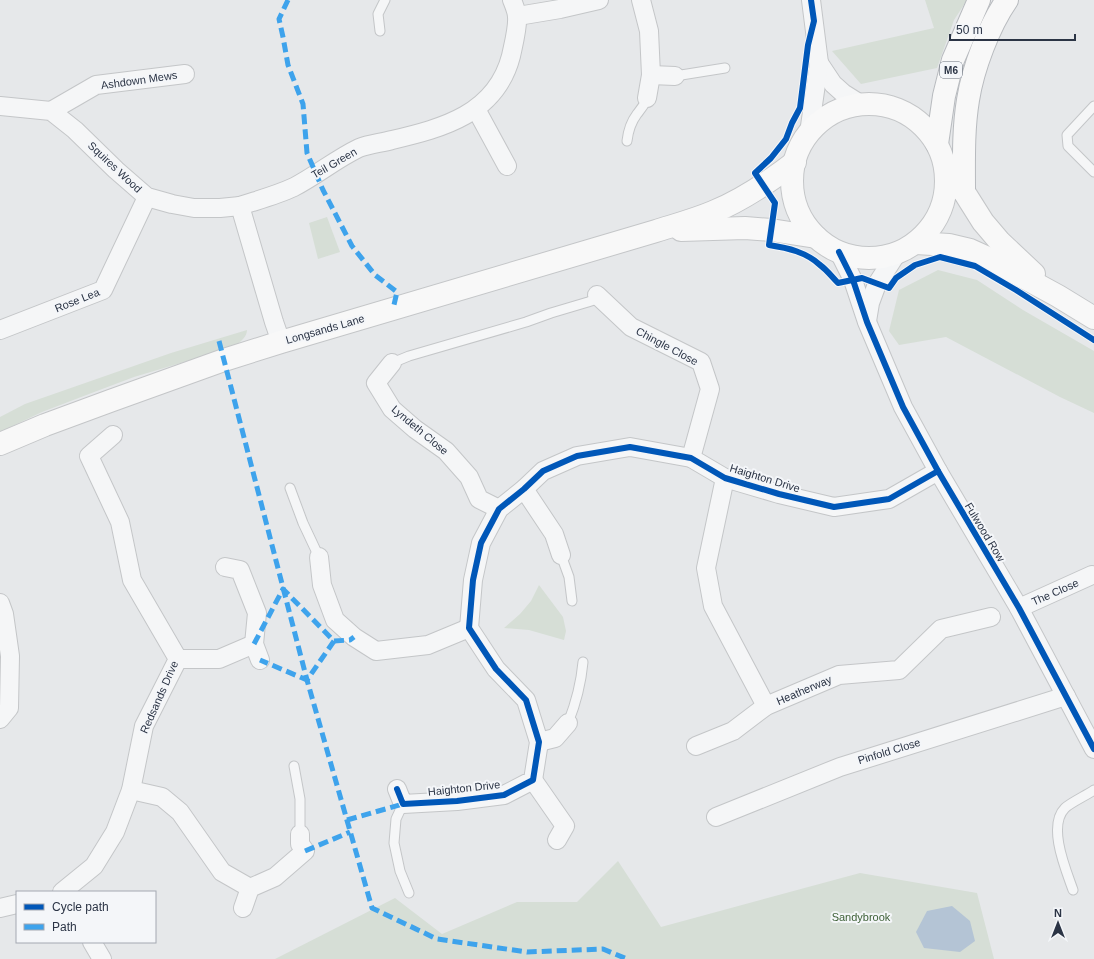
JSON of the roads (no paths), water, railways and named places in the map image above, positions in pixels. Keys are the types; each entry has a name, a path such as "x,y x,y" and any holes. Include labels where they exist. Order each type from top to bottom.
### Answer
{"main road":[{"name":"M6","path":"940,152 944,96 953,60 979,0"},
{"path":"964,192 964,134 968,100 975,71 985,41 1007,0"},
{"path":"940,152 946,183 942,205 935,221 926,232 916,242 897,253 878,258 858,257 839,252 816,237 803,221 795,202 792,182 795,162 800,147 810,133 824,119 843,109 862,105 885,106 905,113 923,126 940,152 983,222 1000,242 1058,296"},
{"path":"656,231 711,213 730,205 763,186 795,162"},
{"path":"656,231 745,228 771,230 816,237"},
{"name":"Longsands Lane","path":"0,444 45,425 224,360 656,231"},
{"path":"916,242 949,245 970,250 990,259 1058,296 1094,318"}],"street":[{"name":"Teil Green","path":"240,206 294,187 340,158 362,147 440,127 460,119 476,109 493,94 508,68 514,43 515,8 560,9 599,0"},
{"path":"641,0 649,31 650,74 647,98"},
{"path":"810,0 819,63 810,133"},
{"path":"819,63 833,84 843,93 862,105"},
{"name":"Ashdown Mews","path":"51,111 96,85 185,74"},
{"path":"650,74 675,76"},
{"path":"0,106 51,111"},
{"path":"476,109 507,166"},
{"name":"Squires Wood","path":"51,111 75,130 146,197 194,208 240,206"},
{"name":"Rose Lea","path":"0,330 103,290 146,197"},
{"path":"240,206 281,342"},
{"name":"Fulwood Row","path":"839,252 853,280 867,322 903,407 938,471 1019,608 1094,749"},
{"path":"867,322 870,303 878,284 897,253"},
{"name":"Chingle Close","path":"598,296 631,327 701,362 710,388 691,458"},
{"name":"Lyndeth Close","path":"392,363 376,383 392,409 415,429 446,451 469,477 479,499 499,509"},
{"name":"Redsands Drive","path":"63,891 94,866 115,832 131,790 144,726 178,659 132,580 120,522 89,456 113,435"},
{"name":"Haighton Drive","path":"469,628 473,580 481,543 499,509 524,489 543,471 577,456 630,447 691,458 725,478 779,494 834,507 889,499 938,471"},
{"name":"Heatherway","path":"725,478 706,568 713,606 766,706"},
{"path":"524,489 554,534 561,555"},
{"path":"319,557 322,585 335,620 354,637 376,651 428,645 469,628 496,669 526,700 539,742 533,780 565,826 557,840"},
{"path":"178,659 219,659 257,652 257,613 240,570 225,567"},
{"name":"The Close","path":"1019,608 1092,575"},
{"path":"0,603 4,614 10,656 9,708 0,719"},
{"name":"Heatherway","path":"696,746 733,731 766,706 839,675 899,670 941,629 992,617"},
{"name":"Pinfold Close","path":"716,817 840,767 1066,696"},
{"path":"539,742 554,738 568,723"},
{"name":"Haighton Drive","path":"400,796 457,801 504,795 533,780"},
{"path":"131,790 162,797 180,812 222,872 250,888"},
{"path":"243,908 250,888 275,877 305,851 300,844 300,834"},
{"path":"0,908 16,904"},
{"path":"93,943 102,959"}],"lane":[{"path":"380,31 378,14 385,0"},
{"path":"675,76 725,68"},
{"path":"627,141 630,128 637,114 644,106 647,98"},
{"path":"1094,106 1067,135 1068,146 1094,172"},
{"path":"392,363 409,356 526,322 588,302 598,296"},
{"path":"290,488 303,523 319,557"},
{"path":"561,555 569,577 572,601"},
{"path":"568,723 575,705 581,678 582,662"},
{"path":"294,766 300,798 300,834"},
{"path":"1073,890 1062,860 1058,840 1058,823 1060,815 1065,808 1094,790"},
{"path":"400,796 394,843 400,870 409,892"}],"water":[{"path":"952,906 970,921 975,941 960,952 924,948 916,932 927,911"}],"park label":[{"name":"Sandybrook","path":"861,917"}]}
